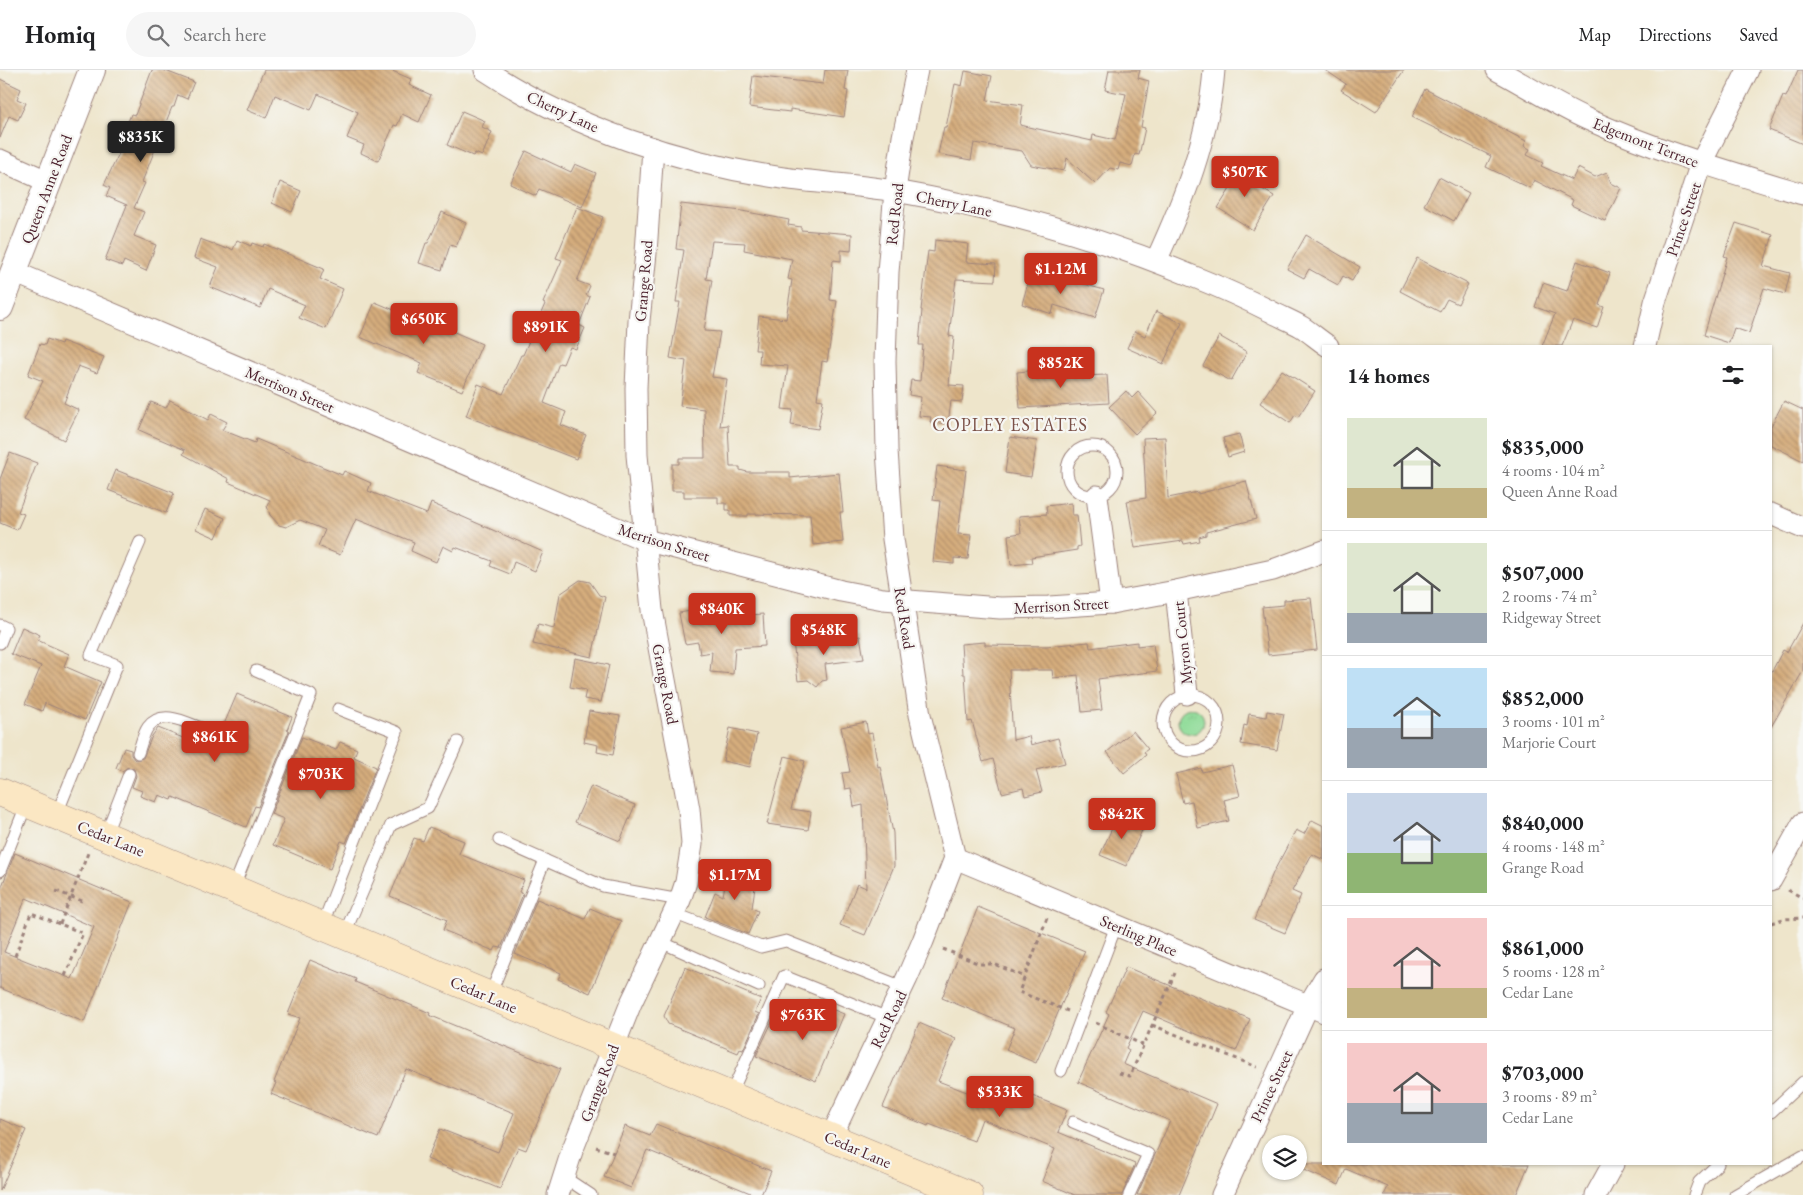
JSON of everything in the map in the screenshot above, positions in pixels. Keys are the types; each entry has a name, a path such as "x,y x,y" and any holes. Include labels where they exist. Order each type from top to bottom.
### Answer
{"main road":[{"name":"Cedar Lane","path":"0,792 969,1195"}],"street":[{"name":"Queen Anne Road","path":"0,307 92,70"},
{"name":"Cherry Lane","path":"485,70 550,106 599,128 653,148 716,165 782,178 895,191 974,206 1040,222 1104,242 1231,292 1303,328 1327,345"},
{"name":"Red Road","path":"831,1137 924,941 955,858 920,715 893,539 887,450 885,361 888,272 895,191 903,137 917,70"},
{"path":"1156,261 1178,212 1196,161 1207,117 1214,70"},
{"name":"Edgemont Terrace","path":"1497,70 1586,119 1701,164 1803,194"},
{"name":"Prince Street","path":"1645,345 1654,302 1701,164 1748,70"},
{"name":"Grange Road","path":"561,1186 572,1150 631,1003 677,906 686,882 692,844 690,809 652,610 637,455 636,388 639,321 653,148"},
{"path":"0,160 49,182"},
{"name":"Merrison Street","path":"14,272 645,540 841,591 883,599 1000,608 1111,603 1273,570 1322,552"},
{"path":"1098,496 1111,603"},
{"path":"1772,514 1803,528"},
{"name":"Myron Court","path":"1176,591 1187,694"},
{"path":"1772,878 1803,823"},
{"name":"Sterling Place","path":"955,858 1316,1009"},
{"name":"Prince Street","path":"1222,1195 1276,1074 1316,1009 1322,986"},
{"path":"1596,1195 1612,1165"}],"lane":[{"path":"1096,446 1111,454 1116,462 1118,470 1112,487 1106,493 1098,496 1089,496 1075,490 1067,476 1067,468 1074,454 1080,449 1096,446"},
{"path":"56,816 117,665 91,655 140,542"},
{"path":"0,625 6,628 0,643"},
{"path":"233,889 311,695 256,671"},
{"path":"1187,694 1197,694 1206,698 1213,705 1220,723 1218,733 1213,741 1205,748 1196,751 1186,751 1171,743 1163,727 1163,718 1171,702 1187,694"},
{"path":"333,931 397,732 338,709"},
{"path":"138,753 147,728 161,718 175,718 203,729"},
{"path":"333,931 391,825 428,808 458,742"},
{"path":"101,834 130,774"},
{"path":"0,871 27,803"},
{"path":"499,840 603,886 677,906 761,947 786,941 903,988"},
{"path":"490,996 545,860"},
{"path":"1061,1071 1116,926"},
{"path":"661,942 759,986"},
{"path":"730,1096 784,976 888,1018"},
{"path":"1772,1111 1803,1082"},
{"path":"1073,1122 1148,1154 1130,1195"},
{"path":"1735,1195 1803,1156"},
{"path":"1694,1195 1699,1182 1717,1165"},
{"path":"561,1186 591,1195"}],"path":[{"path":"60,924 70,897 101,834"},
{"path":"56,891 82,901"},
{"path":"1054,900 1019,992 1082,1016 1143,1045"},
{"path":"15,956 31,913 83,932 65,976"},
{"path":"1772,923 1783,919 1803,918"},
{"path":"924,941 980,964 994,964 1025,977"},
{"path":"1119,1072 1130,1076 1183,954"},
{"path":"1152,1025 1276,1074"}],"green space":[{"path":"1191,708 1200,712 1204,721 1200,730 1191,734 1182,730 1178,721 1182,712"}],"building":[{"path":"152,70 163,70 194,82 187,99 178,95 174,107 172,107 142,182 145,183 134,208 144,212 134,236 156,245 146,271 124,261 122,266 105,260 127,205 106,196 110,188 104,185 121,149 118,148 131,114 135,115"},
{"path":"264,70 390,70 411,79 409,85 431,95 419,122 402,114 397,126 394,125 378,161 361,153 364,145 347,138 358,112 318,94 311,110 275,95 266,118 247,110"},
{"path":"825,70 848,70 845,90 848,91 844,117 790,109 790,112 749,107 753,76 823,84"},
{"path":"1109,70 1140,70 1138,78 1149,81 1141,127 1145,128 1139,155 1135,154 1132,166 1120,163 1118,170 1110,168 1095,184 1067,158 1064,171 1031,165 1022,151 974,143 971,160 938,154 955,84 962,86 965,71 992,76 987,100 1023,105 1020,125 1092,141 1093,135 1115,140 1126,94 1105,90"},
{"path":"1325,70 1404,70 1376,112 1341,90 1346,84"},
{"path":"1798,70 1803,70 1803,144 1769,130 1783,96 1786,97"},
{"path":"0,79 21,89 17,99 26,103 18,120 9,116 0,138"},
{"path":"1425,89 1526,141 1524,146 1530,149 1527,155 1543,163 1541,166 1572,180 1578,168 1595,177 1607,172 1611,183 1621,188 1605,221 1571,205 1573,200 1534,180 1530,188 1486,167 1491,156 1412,117"},
{"path":"462,111 485,121 482,127 492,132 482,156 475,153 473,156 447,145"},
{"path":"526,151 571,172 575,164 596,173 582,207 539,189 536,196 510,184"},
{"path":"1240,163 1258,174 1252,183 1274,196 1253,230 1218,208 1230,189 1225,186"},
{"path":"1439,177 1469,193 1454,221 1424,205"},
{"path":"280,182 301,191 292,212 272,203"},
{"path":"681,204 742,211 789,220 788,225 801,227 801,230 852,234 851,251 841,250 841,261 833,260 830,300 837,301 827,362 822,361 817,399 823,400 818,429 791,425 793,410 782,409 788,366 759,364 760,350 755,350 759,316 786,319 792,280 788,279 792,259 744,250 745,243 712,241 706,279 712,280 704,331 720,332 712,377 727,379 720,426 728,425 730,467 740,467 740,470 747,472 790,472 790,478 839,473 843,512 840,512 843,542 813,545 810,515 748,514 748,516 730,516 730,510 726,510 726,503 718,503 718,497 684,497 684,491 672,491 672,464 679,464 679,458 705,458 704,409 680,406 686,361 670,358 680,302 676,302 684,250 676,249"},
{"path":"577,207 603,217 577,281 590,286 586,295 590,297 579,325 585,328 576,349 570,347 563,364 559,363 544,403 566,412 561,425 586,435 576,459 466,416 478,384 503,394 521,355 523,355 545,304 543,303 562,260 556,258"},
{"path":"442,212 466,223 456,247 450,245 442,270 419,263 426,243 428,243"},
{"path":"1736,223 1773,235 1763,266 1790,273 1785,294 1764,288 1749,333 1734,328 1729,343 1704,335 1727,257 1724,256"},
{"path":"1306,235 1360,267 1352,281 1343,276 1338,285 1309,269 1304,278 1287,269"},
{"path":"200,239 233,250 237,240 251,246 252,243 263,247 264,244 324,269 320,279 343,289 326,329 299,318 305,305 268,289 260,308 210,287 218,267 194,258"},
{"path":"935,240 968,244 966,262 996,264 995,281 956,279 949,336 954,337 949,385 964,386 962,402 951,401 948,424 930,422 931,417 919,416 921,397 909,395 911,380 920,381 923,345 919,345 921,310 928,251 934,252"},
{"path":"1417,258 1468,284 1458,304 1447,299 1440,312 1400,291"},
{"path":"1577,261 1610,273 1599,305 1604,307 1597,328 1573,320 1562,345 1542,345 1555,314 1535,307 1543,283 1567,291"},
{"path":"1032,269 1104,290 1095,318 1054,305 1052,314 1022,304"},
{"path":"375,302 437,328 438,325 482,344 462,391 418,373 422,363 360,337"},
{"path":"1156,311 1182,323 1163,364 1127,348 1135,331 1145,336"},
{"path":"1219,336 1247,352 1231,381 1203,366"},
{"path":"47,339 61,344 62,341 104,357 97,373 78,366 64,403 79,410 64,440 24,420 43,381 28,375 40,344 45,345"},
{"path":"1039,370 1040,374 1081,372 1081,376 1107,375 1109,403 1020,408 1017,372"},
{"path":"1282,370 1315,391 1298,417 1295,415 1290,423 1260,403"},
{"path":"1126,391 1132,398 1138,392 1157,413 1135,434 1109,407"},
{"path":"170,400 208,420 211,414 227,422 222,430 255,443 256,439 342,475 344,471 371,483 368,491 427,514 431,503 543,552 535,571 514,562 510,574 490,566 492,561 455,547 453,551 443,546 436,562 411,551 414,542 356,519 340,555 318,546 325,530 300,520 286,527 279,525 270,515 267,506 270,500 228,482 229,479 183,454 185,450 139,430 151,402 166,408"},
{"path":"1784,401 1803,410 1803,461 1772,446 1772,424"},
{"path":"1239,434 1244,452 1228,457 1223,438"},
{"path":"1010,437 1037,441 1031,477 1005,473"},
{"path":"1165,437 1168,498 1198,492 1198,494 1246,481 1256,519 1206,532 1206,535 1199,537 1200,541 1184,544 1183,541 1135,548 1127,501 1146,498 1143,438"},
{"path":"10,453 37,463 18,512 24,514 17,530 0,523 0,479"},
{"path":"937,466 966,470 958,534 971,535 968,559 954,558 954,564 933,562 940,501 933,500"},
{"path":"116,470 174,493 166,513 108,490"},
{"path":"1071,503 1072,515 1077,515 1080,546 1077,547 1077,550 1031,557 1032,563 1011,565 1008,535 1021,533 1019,516 1047,514 1046,506"},
{"path":"205,509 225,518 216,538 196,529"},
{"path":"580,580 590,582 599,595 605,597 592,657 533,644 538,624 554,628 560,594"},
{"path":"1311,598 1317,650 1268,655 1262,607 1284,605 1284,600"},
{"path":"719,606 721,617 763,614 765,646 735,648 733,674 710,672 712,652 700,654 698,642 685,644 679,613"},
{"path":"1803,623 1803,671 1772,725 1772,671 1783,650 1787,652"},
{"path":"22,627 40,635 37,640 69,654 64,666 101,682 85,720 45,703 42,711 25,704 41,666 11,654"},
{"path":"835,634 836,640 860,636 864,659 825,664 827,680 822,681 817,687 808,680 798,681 793,642"},
{"path":"985,642 985,645 1046,646 1089,642 1090,648 1137,642 1137,646 1153,644 1157,671 1098,679 1102,710 1082,712 1078,675 1053,678 1052,670 1009,670 1013,740 1029,736 1031,745 1058,738 1065,763 1036,770 1042,792 1025,796 1023,788 1002,793 993,759 983,762 972,721 968,722 961,644"},
{"path":"575,658 609,665 601,702 584,699 586,690 570,687"},
{"path":"237,694 292,717 287,730 289,731 258,807 255,806 246,827 173,797 172,800 159,795 156,802 140,796 142,791 132,787 136,776 134,769 128,767 122,771 116,768 124,748 131,750 131,755 135,760 143,758 152,736 158,728 213,750"},
{"path":"589,711 620,716 613,755 597,752 598,745 584,742"},
{"path":"1267,711 1284,714 1277,750 1241,744 1244,725 1247,726 1249,714 1266,717"},
{"path":"866,722 868,734 872,733 878,767 880,766 893,833 894,866 865,935 840,925 857,884 866,888 863,805 854,807 851,788 845,789 842,773 850,772 841,727"},
{"path":"730,728 757,734 750,767 723,761"},
{"path":"1133,731 1148,749 1144,752 1146,755 1124,773 1107,752"},
{"path":"302,737 336,750 340,742 357,749 354,757 376,767 346,843 341,841 330,869 273,845 284,819 271,814"},
{"path":"785,756 805,761 791,809 811,812 808,830 767,824"},
{"path":"1232,765 1240,796 1224,800 1229,821 1198,828 1192,801 1183,803 1176,774 1201,768 1202,772"},
{"path":"591,786 635,805 620,841 575,822"},
{"path":"1118,815 1144,826 1126,866 1100,855"},
{"path":"1312,820 1322,825 1322,859 1312,854 1292,891 1301,895 1285,933 1254,920 1273,873 1296,830 1304,834"},
{"path":"429,827 464,841 459,854 524,880 519,892 523,894 501,948 496,947 494,951 443,930 447,920 390,896 414,838 423,841"},
{"path":"15,853 132,902 84,1022 0,988 0,891","holes":["26,898 94,927 72,979 4,952"]},
{"path":"728,866 757,873 752,908 758,911 748,934 705,917 715,892 723,896"},
{"path":"537,899 585,919 590,908 621,921 590,993 558,979 561,973 515,954"},
{"path":"978,907 1085,951 1036,1063 1006,1050 1015,1028 942,998"},
{"path":"310,960 356,979 355,982 430,1013 429,1015 560,1069 526,1150 518,1147 500,1189 427,1159 440,1129 498,1152 514,1113 406,1069 378,1138 271,1094 300,1018 288,1014"},
{"path":"685,967 761,999 755,1012 759,1014 743,1050 740,1049 738,1053 668,1024 664,1016"},
{"path":"1126,967 1250,1019 1236,1051 1143,1011 1126,1048 1129,1050 1123,1064 1217,1104 1179,1195 1137,1195 1170,1121 1078,1082 1109,1014 1106,1012"},
{"path":"809,1000 844,1014 816,1081 756,1056 773,1020 795,1029 798,1023 800,1024"},
{"path":"919,1023 956,1039 938,1081 993,1102 1000,1083 1067,1110 1058,1132 1135,1164 1122,1195 1075,1195 1042,1181 1055,1149 982,1119 974,1141 929,1124 928,1126 883,1107"},
{"path":"0,1119 26,1130 0,1191"},
{"path":"656,1124 771,1171 761,1195 755,1195 647,1150 631,1188 604,1177 625,1126 650,1136"},
{"path":"1307,1164 1529,1165 1516,1195 1384,1195 1388,1187 1346,1169 1339,1185 1307,1171"}],"district":[{"name":"COPLEY ESTATES","path":"1010,425"}]}
